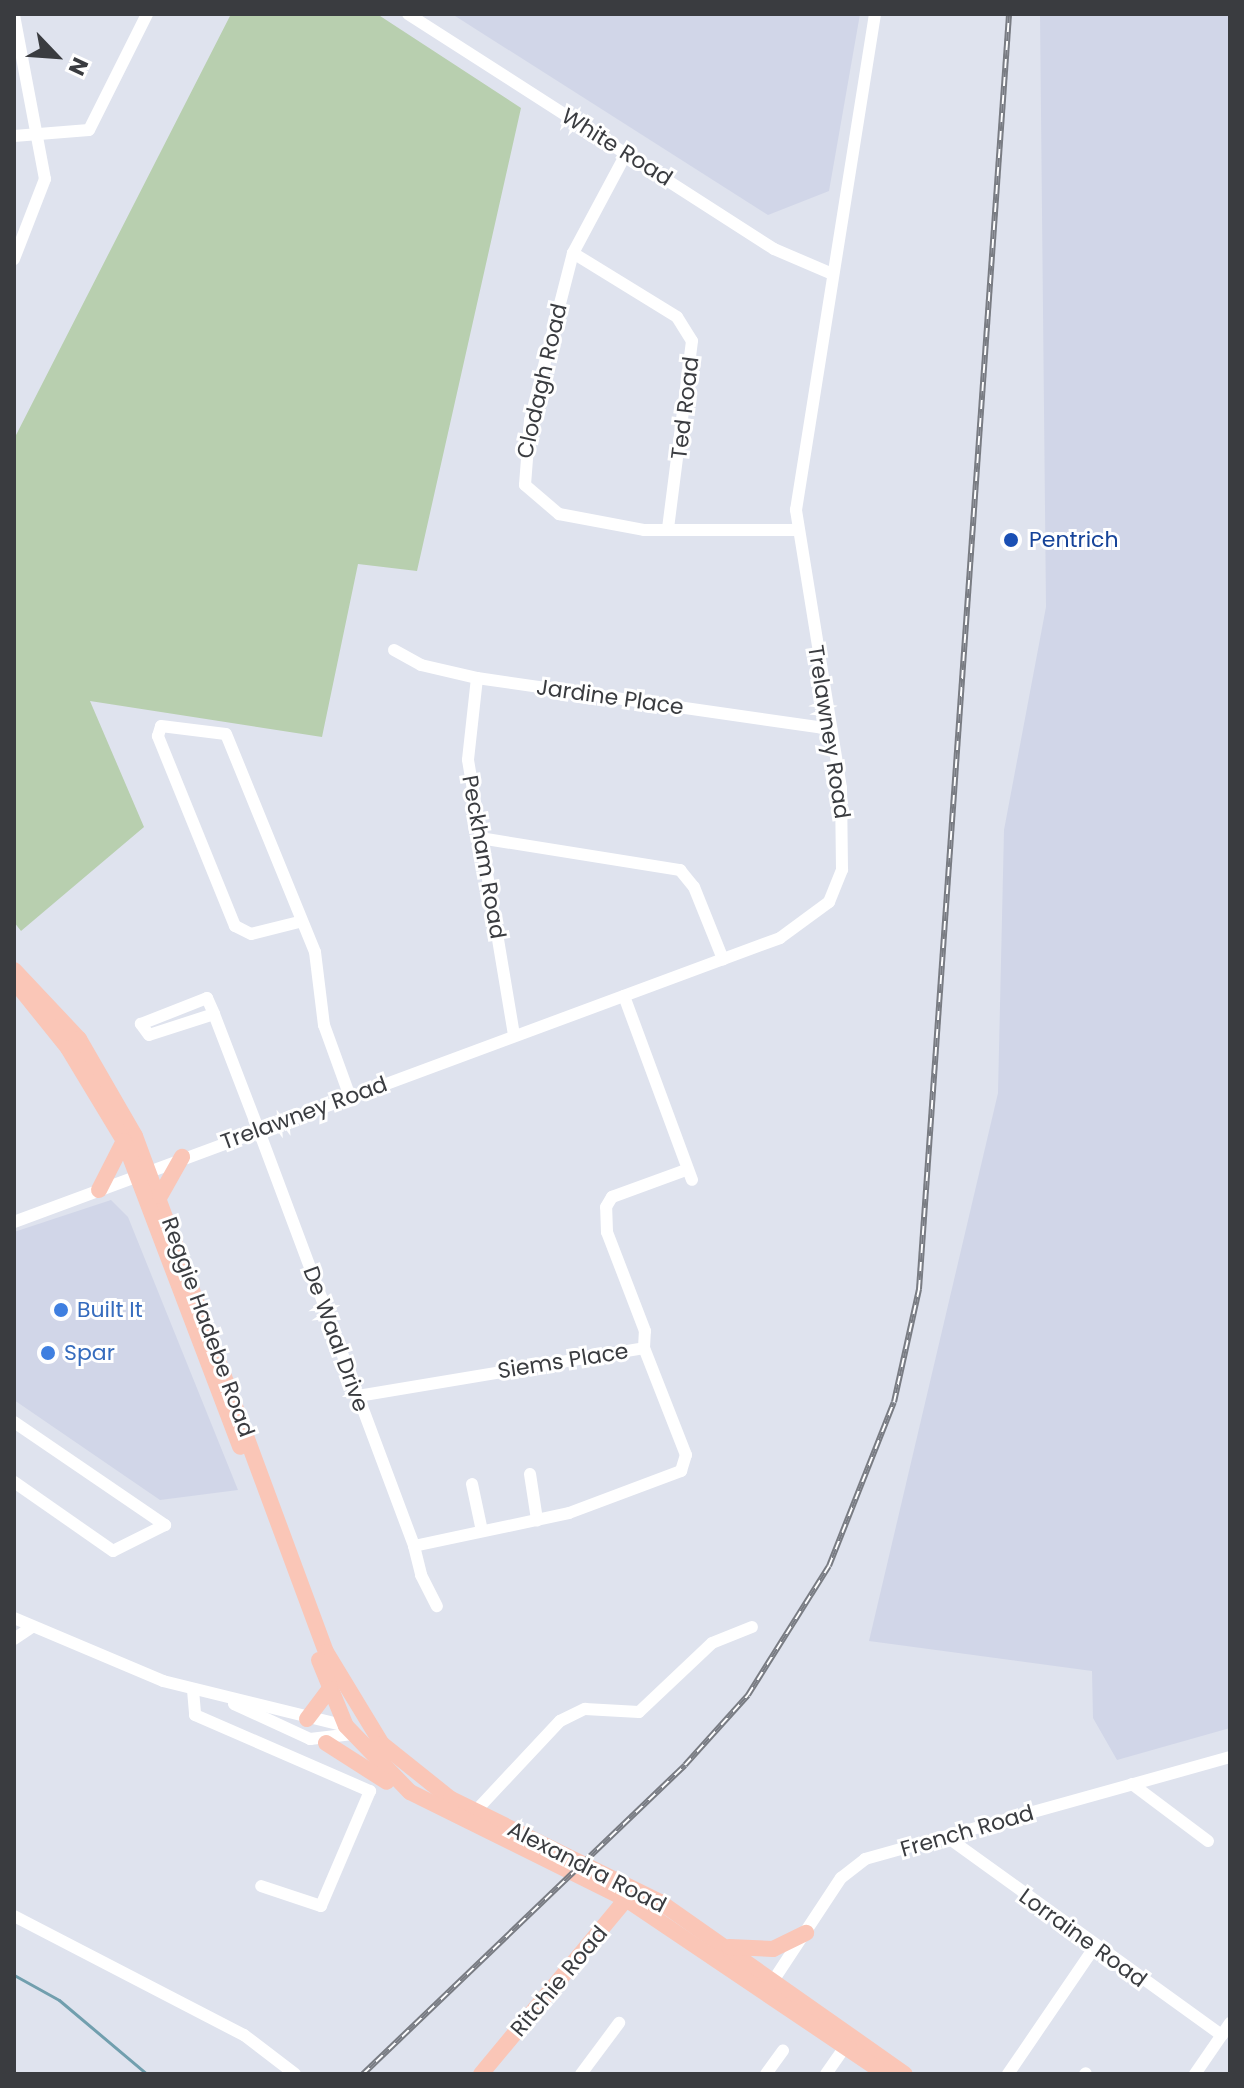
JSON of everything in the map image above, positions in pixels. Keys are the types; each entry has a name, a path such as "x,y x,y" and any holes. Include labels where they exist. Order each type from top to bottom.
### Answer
{"main road":[{"name":"Reggie Hadebe Road","path":"14,970 79,1039 144,1170 352,1730"},
{"name":"Reggie Hadebe Road","path":"14,980 68,1048 160,1196 332,1677 357,1709"},
{"path":"99,1190 124,1141"},
{"path":"160,1196 182,1157"},
{"path":"307,1719 332,1677"},
{"name":"Alexandra Road","path":"357,1709 374,1733 427,1784 470,1817"},
{"path":"352,1730 374,1733"},
{"name":"Alexandra Road","path":"352,1730 410,1792 564,1859 631,1893 724,1946 770,1986"},
{"path":"326,1743 410,1792"},
{"name":"Alexandra Road","path":"631,1893 666,1925 770,1986 848,2041 905,2074"},
{"name":"Ritchie Road","path":"481,2074 631,1893"},
{"path":"609,1920 666,1925"},
{"path":"724,1946 773,1949 806,1933"},
{"name":"Alexandra Road","path":"848,2041 885,2074"}],"street":[{"path":"14,136 72,136 100,119 147,14"},
{"name":"White Road","path":"408,14 774,249 830,273"},
{"name":"Trelawney Road","path":"14,1222 144,1170 259,1131 804,927 839,884 843,818 831,729 796,530 830,273 875,14"},
{"path":"14,15 37,134 42,197 14,259"},
{"name":"Clodagh Road","path":"627,152 573,253 522,476 537,500 559,514 668,529 796,530"},
{"name":"Ted Road","path":"573,253 677,317 692,341 668,529"},
{"name":"Jardine Place","path":"394,650 421,665 477,678 831,729"},
{"name":"Peckham Road","path":"477,678 468,760 514,1035"},
{"path":"299,922 251,934 235,926 158,736 161,726 226,734 321,972 324,1025 350,1097"},
{"path":"480,838 671,866 694,887 723,959"},
{"path":"624,996 689,1175 612,1197 606,1207 607,1232 645,1331 644,1348"},
{"path":"203,997 214,1014 149,1035 141,1024 203,997"},
{"name":"De Waal Drive","path":"214,1014 437,1606"},
{"name":"Siems Place","path":"358,1396 644,1348 669,1402 685,1466 670,1478 537,1520"},
{"path":"14,1422 165,1525 113,1551 14,1482"},
{"path":"414,1546 537,1520 530,1474"},
{"path":"472,1484 482,1531"},
{"path":"14,1618 193,1690 352,1730"},
{"path":"14,1639 32,1627"},
{"path":"470,1817 570,1714 639,1712 712,1643 752,1627"},
{"path":"193,1690 195,1715 370,1791 321,1906 261,1886"},
{"path":"220,1697 326,1743 352,1730"},
{"name":"French Road","path":"770,1986 854,1865 1230,1757"},
{"path":"1132,1784 1208,1841"},
{"name":"Lorraine Road","path":"947,1837 1094,1948 1222,2035"},
{"path":"14,1916 244,2035 295,2074"},
{"path":"1008,2074 1094,1948"},
{"path":"581,2074 619,2023"},
{"path":"1195,2074 1230,2023"},
{"path":"826,2074 848,2041"},
{"path":"766,2074 783,2051"}],"shaded area":[{"path":"452,14 860,14 829,191 768,215"},
{"path":"1040,14 1230,14 1230,1728 1117,1760 1093,1718 1092,1671 869,1641 998,1093 1004,830 1046,607"},
{"path":"111,1200 128,1217 238,1490 160,1500 14,1400 14,1232"}],"green space":[{"path":"231,14 377,14 521,108 417,571 358,564 322,737 90,701 144,827 21,931 14,922 14,439"}],"waterway":[{"path":"14,1975 59,2000 147,2074"}],"railway":[{"path":"363,2074 685,1765 748,1695 829,1566 894,1402 919,1289 1009,14"}],"place":[{"name":"Pentrich","path":"1011,540"},
{"name":"Built It","path":"61,1310"},
{"name":"Spar","path":"48,1353"}]}
